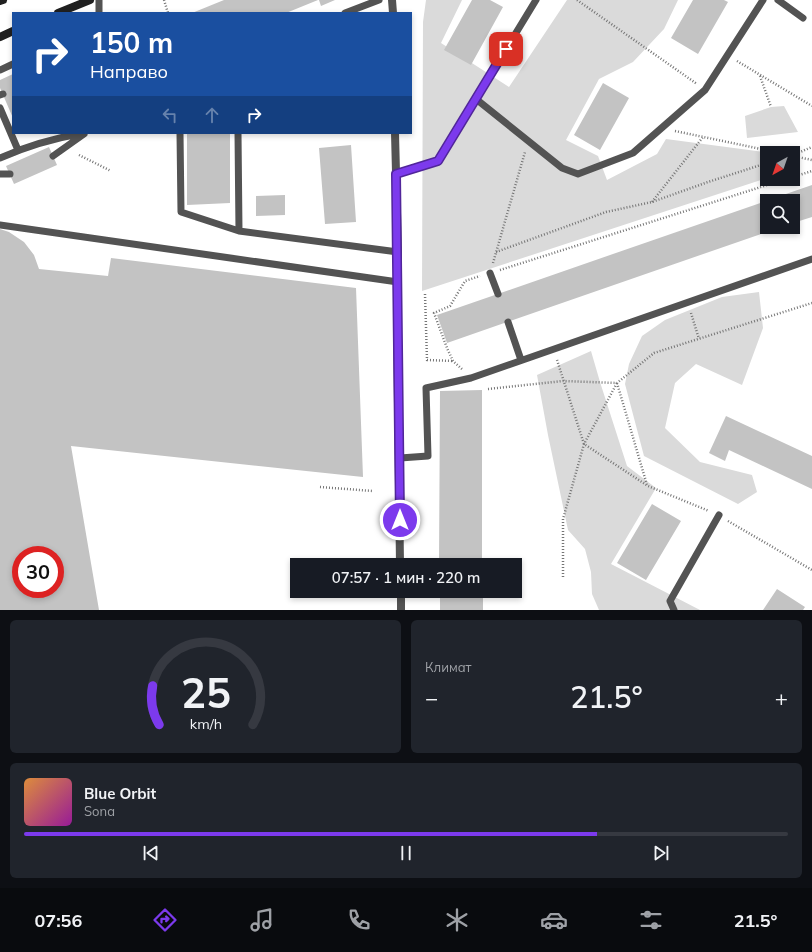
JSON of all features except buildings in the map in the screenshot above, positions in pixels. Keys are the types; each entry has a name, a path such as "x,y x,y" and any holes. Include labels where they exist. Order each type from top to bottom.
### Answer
{"main road":[{"path":"60,12 90,0"},
{"path":"0,37 12,31"}],"street":[{"path":"392,0 393,12"},
{"path":"395,134 398,252 397,322 400,458 400,558"},
{"path":"401,598 401,610"}],"lane":[{"path":"99,0 99,12"},
{"path":"348,12 379,0"},
{"path":"396,174 438,161 536,0"},
{"path":"476,99 562,168 578,174 633,153 705,90 764,0"},
{"path":"778,0 804,18"},
{"path":"0,70 12,64"},
{"path":"0,108 18,150"},
{"path":"4,117 11,114"},
{"path":"0,158 59,135 72,134"},
{"path":"53,156 83,134"},
{"path":"180,134 181,212 239,231 398,252"},
{"path":"238,134 239,231"},
{"path":"0,174 10,174"},
{"path":"0,225 398,282"},
{"path":"400,458 428,456 426,388 471,378 812,259"},
{"path":"490,273 498,294"},
{"path":"508,322 521,360"},
{"path":"674,610 670,601 719,515"}],"path":[{"path":"164,0 168,12"},
{"path":"576,0 705,90"},
{"path":"728,56 812,106"},
{"path":"760,75 771,107"},
{"path":"662,128 760,149"},
{"path":"652,202 704,137"},
{"path":"490,273 529,141"},
{"path":"800,152 812,147"},
{"path":"79,155 111,171"},
{"path":"800,157 812,160"},
{"path":"496,252 606,212 652,202 760,165"},
{"path":"800,175 812,171"},
{"path":"425,294 427,360 453,361 434,313 450,306 465,281 764,186"},
{"path":"563,577 563,519 584,444 617,383 654,353 812,303"},
{"path":"690,308 700,339"},
{"path":"559,364 584,444 648,486 719,515 812,570"},
{"path":"488,389 563,380 617,383"},
{"path":"617,383 648,486"},
{"path":"320,487 372,491"}],"shaded area":[{"path":"426,0 462,0 441,43 509,87 567,0 678,0 664,29 633,62 599,79 566,140 598,156 607,180 657,154 666,139 760,152 760,180 422,291 423,22"},
{"path":"784,106 798,132 747,138 745,116 771,107"},
{"path":"759,292 763,328 742,385 696,364 675,383 665,428 700,462 752,475 757,492 738,504 644,456 625,384 629,364 642,336 665,320 722,297"},
{"path":"591,351 627,466 656,488 611,564 700,610 599,610 592,594 591,572 585,549 568,530 537,375"}],"route":[{"path":"400,520 396,174 438,161 506,49"}]}
